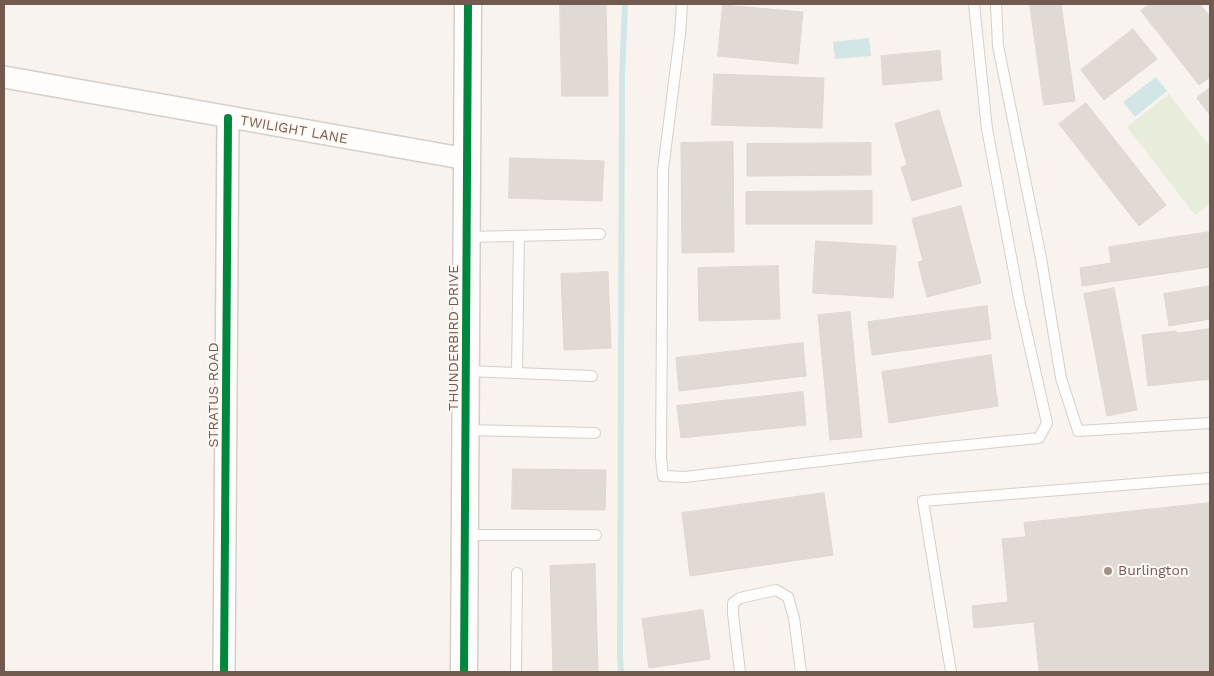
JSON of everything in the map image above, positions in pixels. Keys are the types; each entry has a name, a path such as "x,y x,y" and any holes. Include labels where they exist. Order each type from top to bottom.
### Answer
{"street":[{"name":"THUNDERBIRD DRIVE","path":"464,672 468,4"},
{"name":"TWILIGHT LANE","path":"4,77 467,159"},
{"name":"STRATUS ROAD","path":"224,672 228,118"}],"lane":[{"path":"682,4 680,34 662,170 661,458 663,476 684,477 1039,438 1047,423 1020,304 986,129 974,4"},
{"path":"996,4 998,46 1041,258 1061,378 1078,431 1210,423"},
{"path":"467,236 600,234"},
{"path":"517,373 519,236"},
{"path":"467,371 592,376"},
{"path":"466,430 595,433"},
{"path":"951,672 923,501 1210,478"},
{"path":"465,535 596,535"},
{"path":"516,672 517,573"},
{"path":"740,672 733,603 740,598 776,590 788,597 794,618 800,672"}],"green space":[{"path":"1169,94 1210,147 1210,204 1195,215 1127,127"}],"shaded area":[{"path":"869,38 871,56 835,59 833,42"},
{"path":"1156,77 1167,91 1135,117 1123,102"}],"building":[{"path":"560,4 606,4 608,96 562,96"},
{"path":"1030,4 1061,4 1075,101 1044,105"},
{"path":"1150,4 1200,4 1210,17 1210,77 1199,85 1141,11"},
{"path":"723,5 803,12 798,64 718,56"},
{"path":"1133,29 1157,59 1104,100 1081,70"},
{"path":"940,51 942,80 883,85 881,56"},
{"path":"714,74 824,78 822,128 712,125"},
{"path":"1210,88 1210,115 1197,98"},
{"path":"1086,103 1166,205 1139,226 1059,124"},
{"path":"939,110 962,186 912,201 901,167 907,165 895,124"},
{"path":"733,142 734,252 682,253 681,143"},
{"path":"871,143 871,175 747,176 747,144"},
{"path":"510,158 604,161 602,201 509,198"},
{"path":"872,191 872,224 746,224 746,192"},
{"path":"961,206 981,283 927,297 918,262 923,261 912,219"},
{"path":"1210,232 1210,267 1082,286 1080,268 1111,263 1109,247"},
{"path":"816,241 896,246 893,298 813,293"},
{"path":"778,266 780,319 699,321 698,268"},
{"path":"608,272 611,348 564,350 561,274"},
{"path":"1210,286 1210,319 1169,326 1164,294"},
{"path":"1114,288 1137,410 1107,416 1084,294"},
{"path":"987,306 991,339 872,355 868,322"},
{"path":"850,312 862,437 830,440 818,315"},
{"path":"1210,329 1210,379 1148,386 1142,335"},
{"path":"803,343 806,376 679,391 676,358"},
{"path":"991,355 998,406 889,423 882,372"},
{"path":"803,392 806,425 681,438 677,406"},
{"path":"513,469 606,470 605,510 512,509"},
{"path":"824,493 833,555 690,576 682,513"},
{"name":"Burlington","path":"1210,503 1210,672 1039,672 1034,622 974,628 972,606 1008,602 1002,539 1026,537 1024,523"},
{"path":"595,564 598,672 553,672 550,566"},
{"path":"703,610 710,659 649,668 642,619"}],"waterway":[{"path":"621,672 622,77 625,4"}],"cycle path":[{"path":"464,672 468,4"},
{"path":"224,672 228,118"}],"place":[{"name":"Burlington","path":"1108,571"}]}
